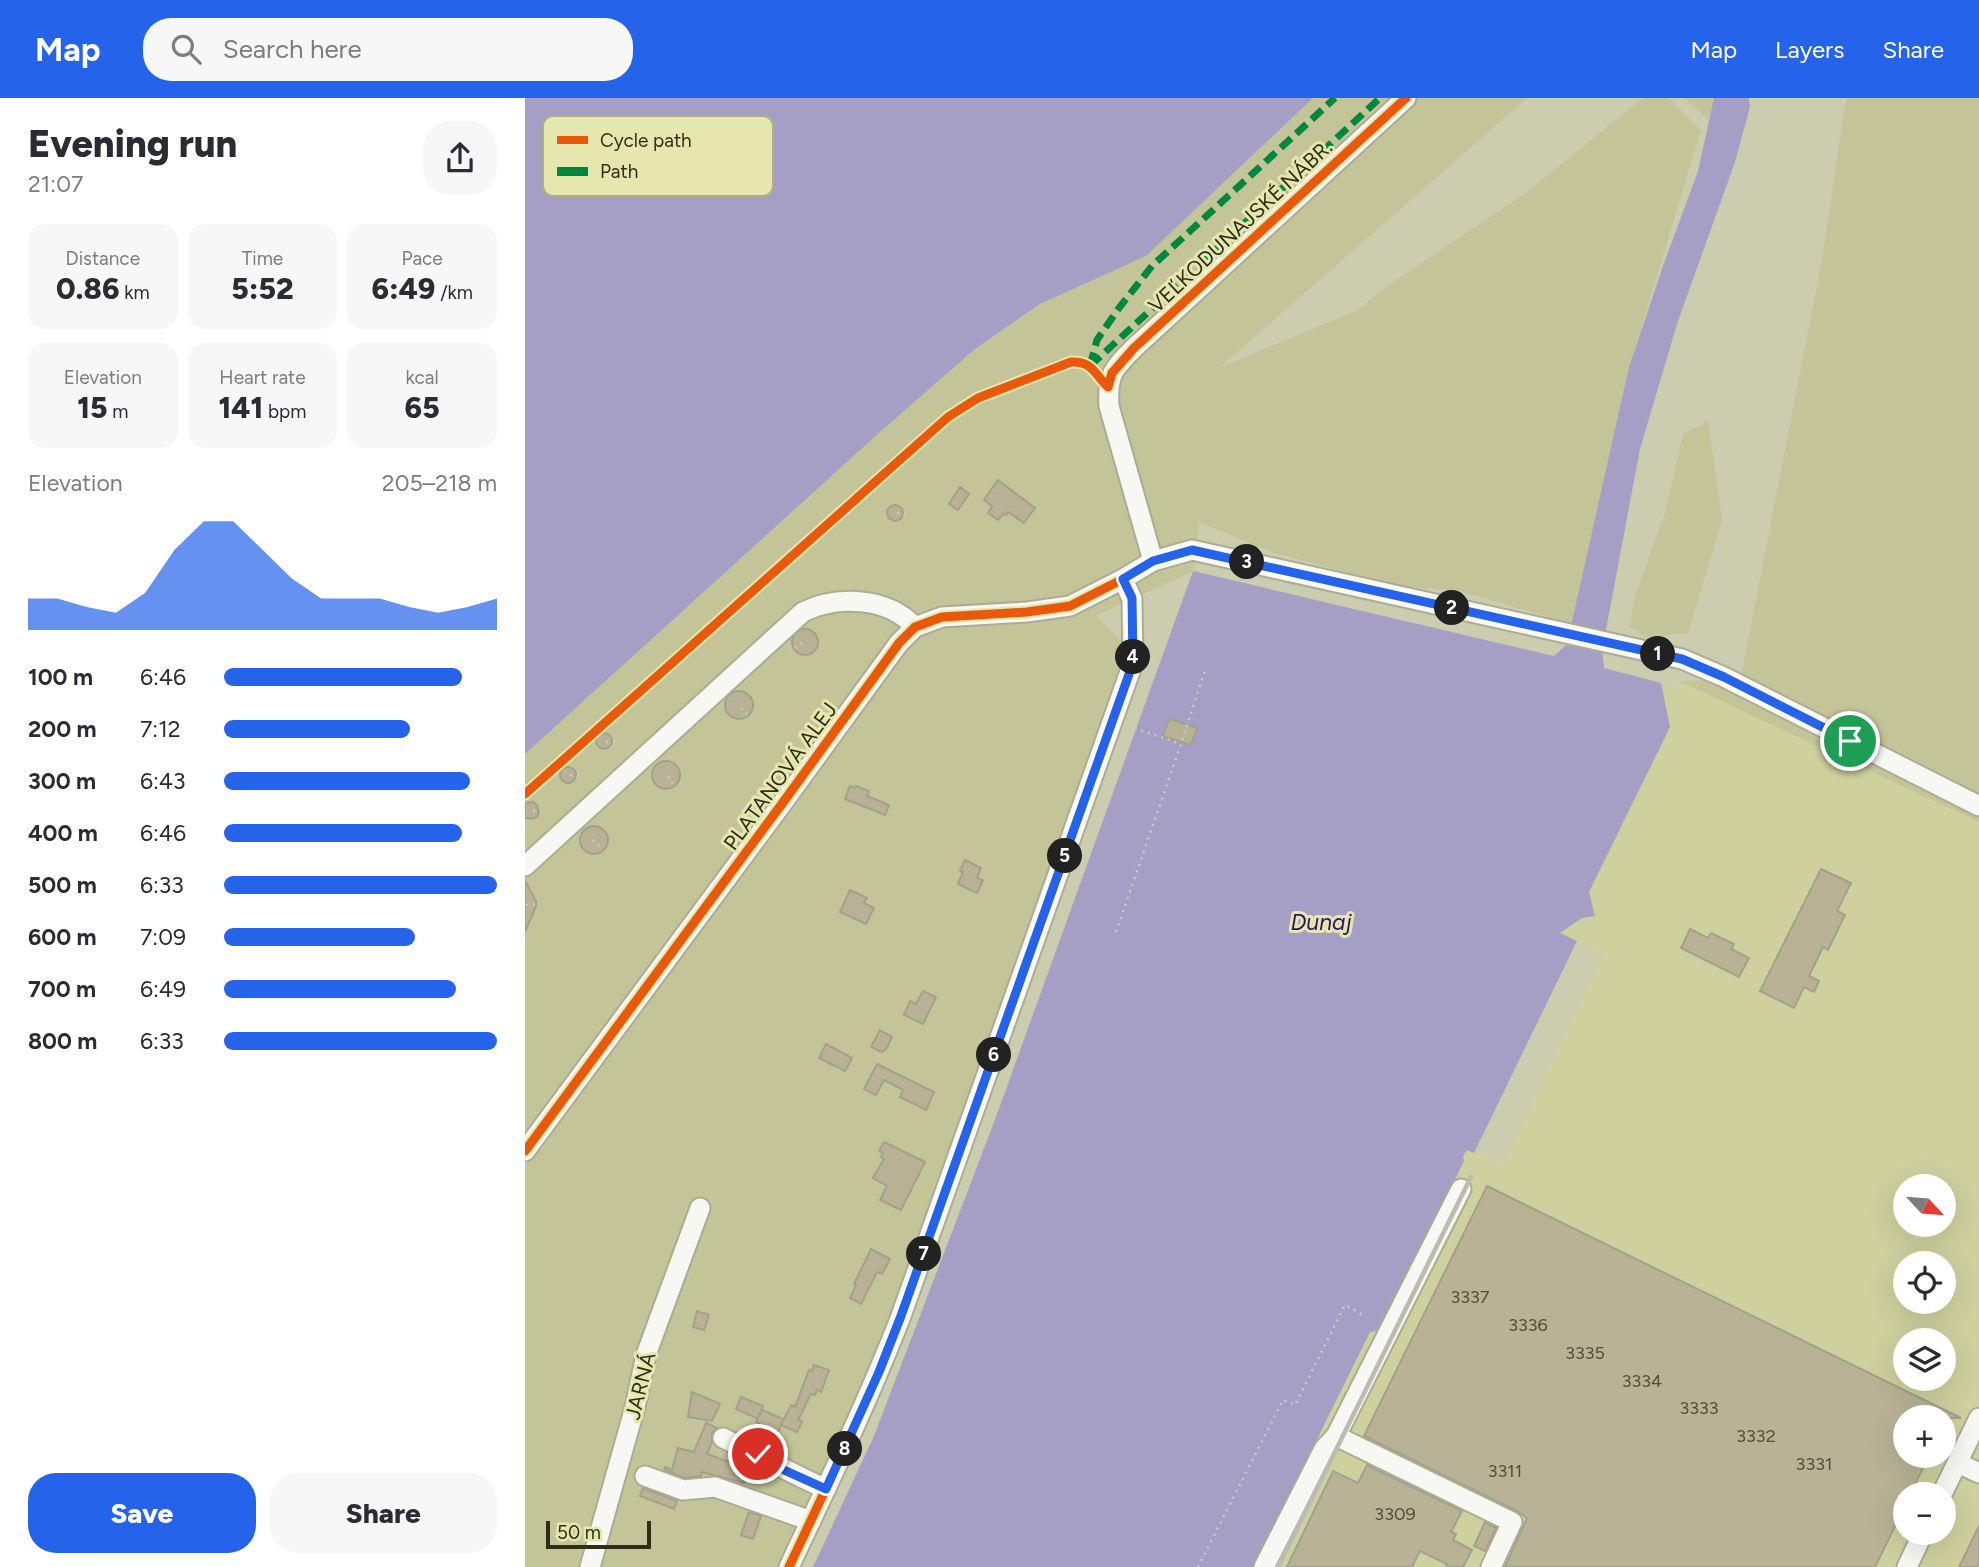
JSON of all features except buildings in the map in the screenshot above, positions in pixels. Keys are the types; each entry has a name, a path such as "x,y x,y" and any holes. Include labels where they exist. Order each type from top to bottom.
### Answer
{"street":[{"name":"VEĽKODUNAJSKÉ NÁBR.","path":"1153,561 1109,406 1108,387 1112,373 1134,348 1406,98"},
{"path":"525,866 803,612 813,607 840,601 862,602 899,613 915,627 942,617 1027,612 1070,606 1153,561 1192,550 1682,659 1724,677 1979,806"},
{"path":"789,1567 879,1372 901,1316 1133,663 1132,598 1123,579"},
{"name":"PLATANOVÁ ALEJ","path":"525,1151 531,1130 784,802 899,643 915,627"},
{"path":"1264,1567 1324,1449 1336,1436 1461,1189"},
{"name":"JARNÁ","path":"590,1567 625,1445 646,1355 700,1208"},
{"path":"1948,1482 1979,1418"},
{"path":"1336,1436 1512,1522 1490,1567"},
{"path":"723,1438 826,1489"},
{"path":"1958,1463 1979,1473"},
{"path":"645,1476 683,1490 715,1487 811,1521"},
{"path":"1907,1567 1917,1545"}],"path":[{"path":"897,513 906,514"},
{"path":"789,652 801,643"},
{"path":"1116,932 1205,670"},
{"path":"741,708 752,719"},
{"path":"1136,729 1181,744"},
{"path":"606,742 615,742"},
{"path":"570,775 579,776"},
{"path":"668,776 676,789"},
{"path":"533,811 542,811"},
{"path":"593,841 604,850"},
{"path":"526,905 541,904"},
{"path":"1198,1567 1283,1400 1295,1405 1345,1305 1363,1315"}],"shaded area":[{"path":"1313,98 1527,98 1219,368 1356,311 1386,287 1527,192 1643,98 1669,98 1701,130 1629,368 1572,624 1460,591 1397,586 1274,553 1199,522 1193,571 1096,616 1126,646 1036,917 887,1337 782,1567 525,1567 525,754 975,349 1040,304 1146,256"},
{"path":"1684,98 1714,98 1710,121"},
{"path":"1846,98 1979,98 1979,822 1681,682 1741,677 1823,254"},
{"path":"1708,421 1722,521 1688,633 1647,637 1630,627 1635,596 1665,513 1683,434"},
{"path":"1681,682 1979,822 1979,1567 1254,1567 1370,1332 1379,1331 1467,1149 1502,1166 1604,954 1560,933 1582,918 1589,893 1670,727 1662,690"}],"water":[{"path":"525,98 1313,98 1146,256 1040,304 975,349 525,754"},
{"name":"Dunaj","path":"1714,98 1749,98 1750,107 1735,162 1677,324 1640,449 1602,651 1604,668 1661,683 1670,727 1589,892 1595,916 1582,918 1560,933 1577,941 1474,1153 1467,1150 1463,1156 1464,1161 1384,1325 1379,1331 1370,1332 1254,1567 813,1567 874,1436 996,1117 1193,571 1554,656 1567,644 1629,367 1698,171"}],"railway":[{"path":"1278,1567 1471,1177"}],"marked path":[{"path":"1090,366 1097,340 1152,266 1335,98"},
{"path":"1090,366 1380,98"}],"cycle path":[{"path":"525,794 948,417 978,398 1071,362 1089,366 1108,387 1112,373 1134,348 1406,98"},
{"path":"525,1151 899,643 915,627 942,617 1027,612 1070,606 1153,561"},
{"path":"789,1567 861,1411 901,1316 1133,663 1132,599 1123,579"}],"route":[{"path":"758,1454 784,1470 826,1489 879,1372 965,1139 1133,663 1132,598 1123,579 1153,561 1192,550 1609,642 1682,659 1724,677 1850,741"}]}
